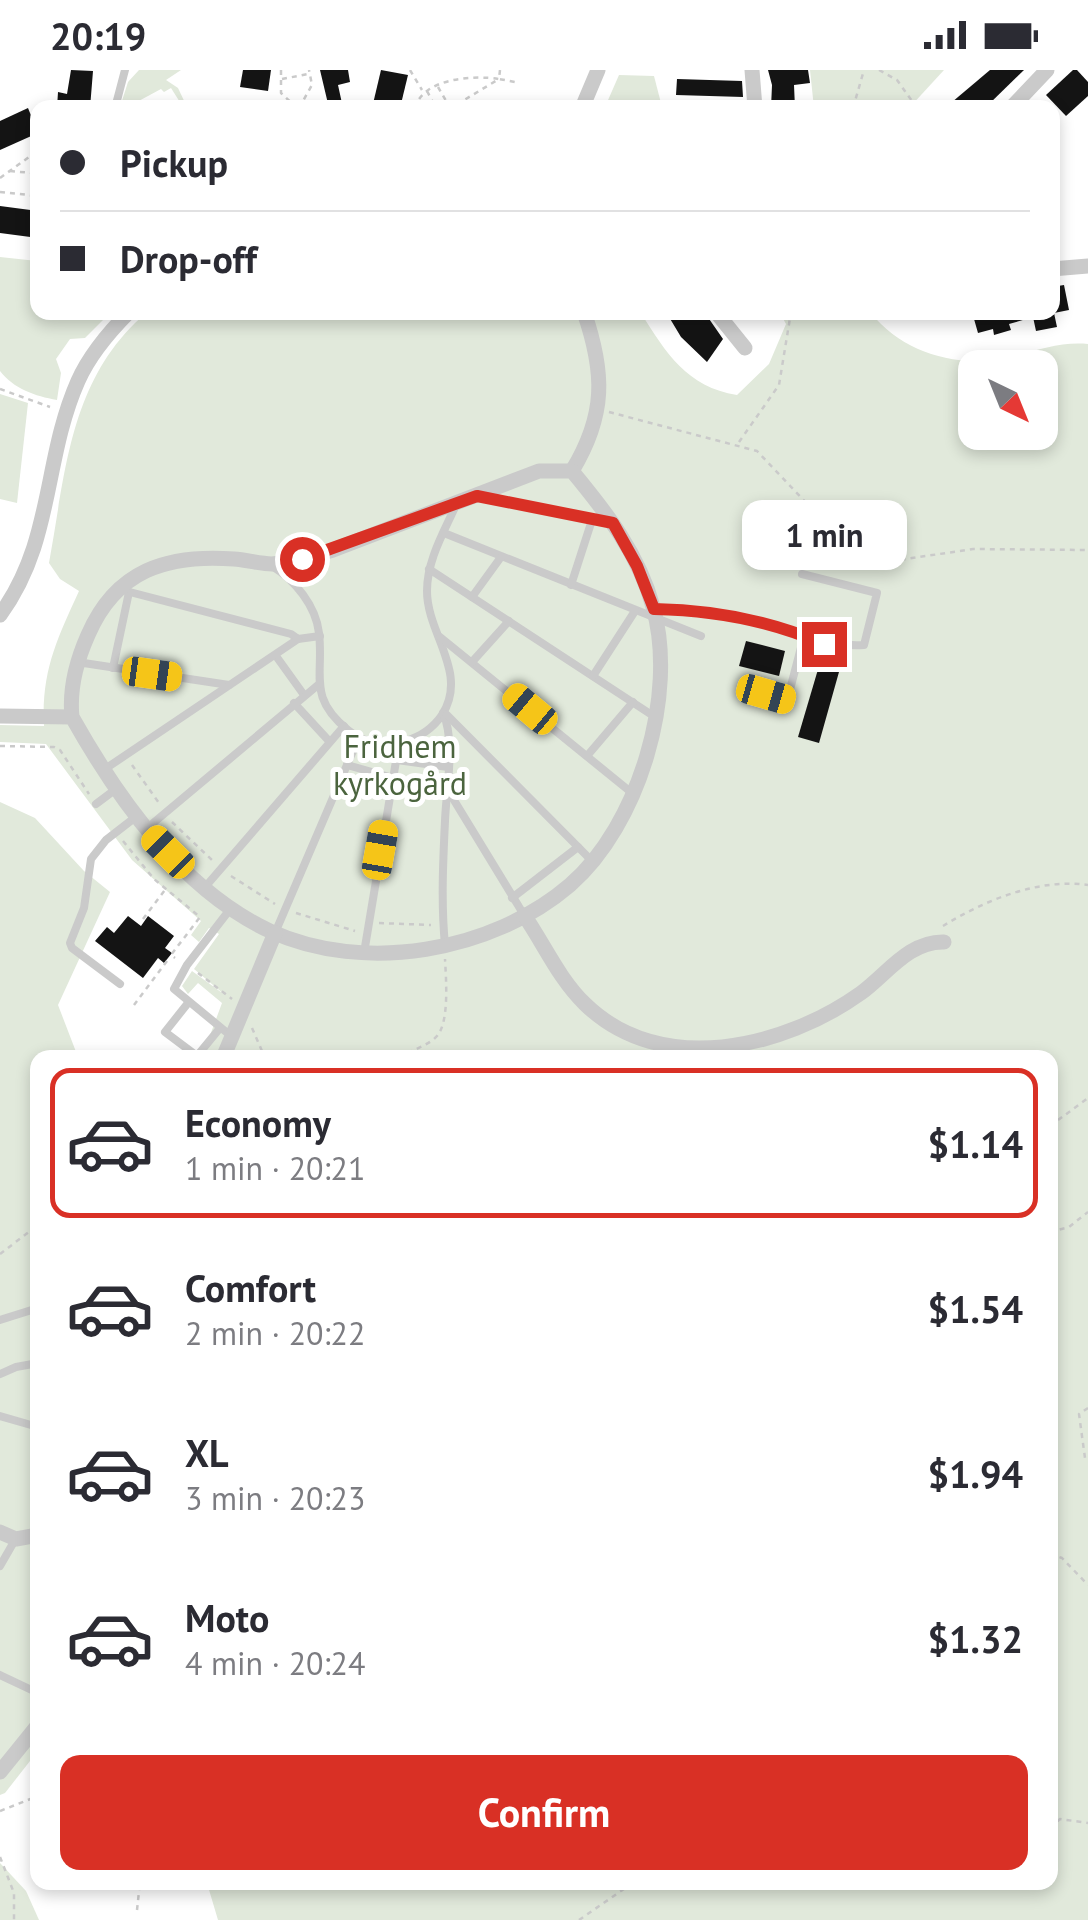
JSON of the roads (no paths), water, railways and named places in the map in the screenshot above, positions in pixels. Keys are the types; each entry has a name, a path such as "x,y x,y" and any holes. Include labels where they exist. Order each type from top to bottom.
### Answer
{"street":[{"path":"585,100 598,70"},
{"path":"752,70 754,100"},
{"path":"1019,100 1047,70"},
{"path":"1060,268 1088,266"},
{"path":"0,615 36,549 66,413 79,378 97,348 122,320"},
{"path":"572,471 588,439 601,394 598,351 587,320"},
{"path":"722,320 745,348"},
{"path":"572,471 613,523 637,566 655,614 659,645 656,718 644,768 614,830 568,887 524,915 446,945 411,951 364,953 312,945 274,933 230,908 142,823 72,718 70,701 77,662 102,607 154,566 174,561 235,559 270,564 333,550 539,472 572,471"},
{"path":"0,716 72,718"},
{"path":"524,915 572,988 592,1010 634,1036 688,1048 761,1040 818,1020 863,992 914,948 936,942"},
{"path":"224,1050 225,1032 244,1008 274,933"},
{"path":"0,1532 16,1539 30,1536"},
{"path":"0,1772 30,1736"}],"lane":[{"path":"117,100 125,70"},
{"path":"477,496 613,523"},
{"path":"270,564 301,592 313,611 320,636 318,686 323,702 359,737 382,744 399,742 420,735 443,713 452,685 427,592 429,569 456,505"},
{"path":"571,585 592,520"},
{"path":"444,533 635,611 655,614 709,610 824,644 864,644 877,594 802,574"},
{"path":"472,597 500,556"},
{"path":"429,569 656,718"},
{"path":"114,668 123,590 292,634 298,639"},
{"path":"593,676 635,611"},
{"path":"655,614 701,636"},
{"path":"472,662 509,621"},
{"path":"437,634 632,792"},
{"path":"105,769 298,639 320,636"},
{"path":"745,688 787,700 804,636"},
{"path":"276,656 304,694"},
{"path":"77,662 229,686"},
{"path":"120,984 70,943 84,908 88,864 98,847 116,832 165,813 318,686"},
{"path":"587,756 633,702"},
{"path":"294,703 329,741"},
{"path":"443,713 448,730 449,792 445,816 446,945"},
{"path":"443,713 592,861"},
{"path":"206,886 344,726"},
{"path":"274,933 359,737"},
{"path":"364,953 399,742"},
{"path":"397,760 448,767"},
{"path":"348,765 393,778"},
{"path":"96,804 118,788"},
{"path":"449,792 524,915"},
{"path":"512,898 578,847"},
{"path":"204,1050 225,1032 174,989 230,908"},
{"path":"188,1003 165,1032 189,1050"},
{"path":"0,1320 30,1311"},
{"path":"0,1374 30,1364"},
{"path":"0,1416 30,1425"},
{"path":"0,1566 16,1539"},
{"path":"0,1675 30,1689"}],"park label":[{"name":"Fridhem kyrkogård","path":"400,766"}]}
